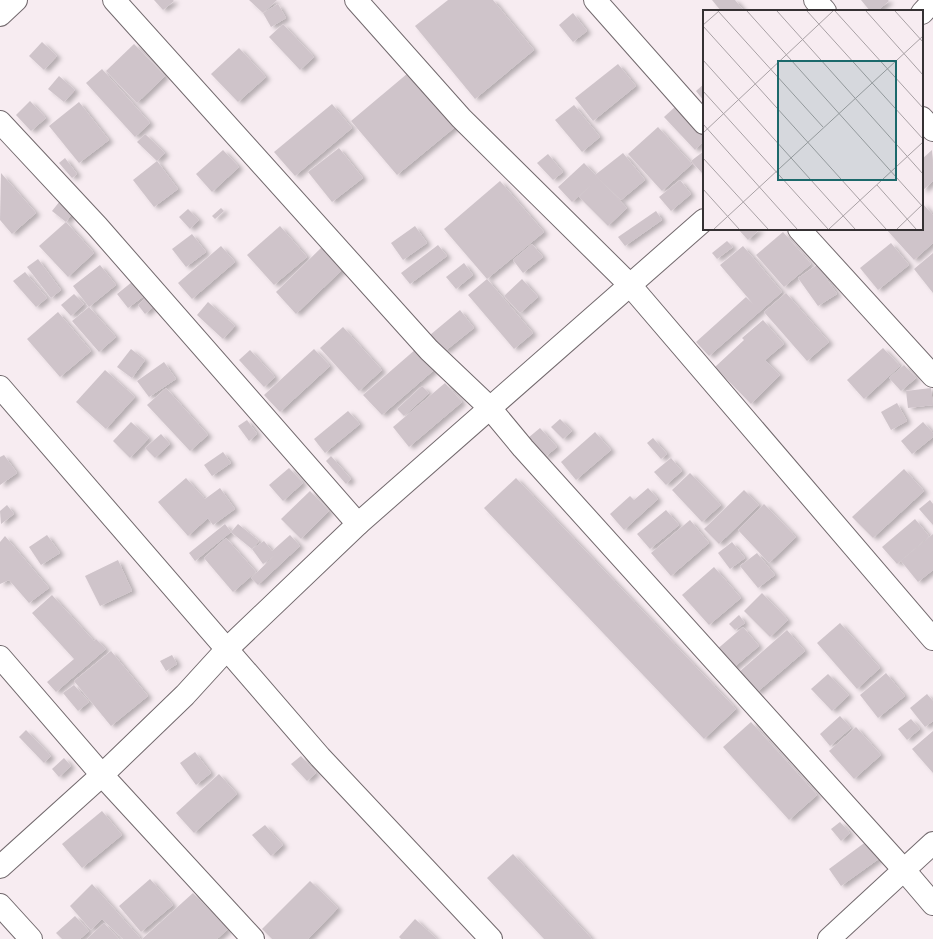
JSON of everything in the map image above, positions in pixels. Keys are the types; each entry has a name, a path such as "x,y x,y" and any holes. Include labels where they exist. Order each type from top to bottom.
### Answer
{"street":[{"path":"0,15 16,0"},
{"path":"114,0 429,350 489,407 523,448 933,904"},
{"path":"356,0 461,118 629,284 933,639"},
{"path":"595,0 703,122"},
{"path":"815,0 824,10"},
{"path":"923,12 933,1"},
{"path":"923,119 933,130"},
{"path":"0,122 97,226 358,524"},
{"path":"0,867 102,775 185,695 227,649 358,524 489,407 703,221"},
{"path":"800,230 933,376"},
{"path":"0,387 320,757 491,939"},
{"path":"0,657 102,775 253,939"},
{"path":"829,939 933,843"},
{"path":"0,905 31,939"}],"building":[{"path":"154,0 173,0 174,1 163,10"},
{"path":"249,0 277,0 263,13"},
{"path":"448,0 493,0 534,50 475,99 415,26"},
{"path":"712,0 735,0 743,10 720,10"},
{"path":"861,0 889,1 878,10 869,10"},
{"path":"278,4 286,18 271,27 263,13"},
{"path":"573,13 587,31 573,42 559,25"},
{"path":"283,24 314,57 300,70 269,37"},
{"path":"42,42 57,56 44,70 29,56"},
{"path":"134,44 165,76 137,103 106,71"},
{"path":"239,48 266,77 238,102 211,74"},
{"path":"618,64 636,86 593,121 575,98"},
{"path":"414,68 460,123 397,175 351,121"},
{"path":"102,69 150,123 135,137 86,83"},
{"path":"59,76 75,90 64,102 48,89"},
{"path":"703,85 703,100 696,91"},
{"path":"30,101 46,118 31,131 16,115"},
{"path":"79,102 109,140 79,163 49,126"},
{"path":"332,104 352,128 295,176 274,152"},
{"path":"574,105 600,137 582,152 555,120"},
{"path":"676,106 703,135 703,142 695,150 664,117"},
{"path":"658,127 692,164 662,191 628,154"},
{"path":"145,134 165,153 157,161 137,142"},
{"path":"339,148 363,178 332,202 308,172"},
{"path":"223,150 239,167 212,192 196,174"},
{"path":"932,150 933,181 923,190 923,158"},
{"path":"703,152 702,173 691,161"},
{"path":"623,153 645,180 621,200 595,175"},
{"path":"548,154 563,172 553,180 537,163"},
{"path":"65,158 77,174 72,178 59,163"},
{"path":"157,161 178,189 154,207 133,180"},
{"path":"584,163 627,208 608,226 579,197 591,185 572,202 558,187"},
{"path":"1,173 36,213 12,234 0,220"},
{"path":"680,180 691,194 671,211 659,197"},
{"path":"500,181 544,232 487,279 444,229"},
{"path":"60,201 74,211 66,222 52,211"},
{"path":"923,204 933,215 933,243 914,260 887,230 923,230"},
{"path":"221,208 224,211 215,219 212,216"},
{"path":"188,209 199,220 190,229 179,217"},
{"path":"656,211 662,220 625,246 618,237"},
{"path":"66,222 94,253 68,277 39,246"},
{"path":"280,226 307,257 274,285 247,255"},
{"path":"415,226 427,243 403,260 391,243"},
{"path":"739,230 759,230 748,240"},
{"path":"783,232 811,264 784,287 756,255"},
{"path":"192,234 206,252 186,267 172,249"},
{"path":"727,241 733,247 717,259 712,253"},
{"path":"891,243 909,265 878,290 860,268"},
{"path":"532,244 543,257 523,273 513,260"},
{"path":"438,245 447,256 410,284 401,273"},
{"path":"221,246 235,262 192,299 178,283"},
{"path":"323,246 344,268 296,314 276,292"},
{"path":"743,246 782,292 709,356 696,342 746,297 754,305 720,265"},
{"path":"933,253 933,293 914,269"},
{"path":"38,259 61,290 51,298 27,267"},
{"path":"464,263 473,275 456,289 446,277"},
{"path":"100,265 116,285 89,307 73,286"},
{"path":"817,265 837,294 818,306 798,278"},
{"path":"25,272 47,298 36,307 13,281"},
{"path":"487,279 533,333 514,349 468,295"},
{"path":"522,279 538,297 520,313 504,296"},
{"path":"132,282 144,296 128,308 117,294"},
{"path":"786,293 829,342 807,361 764,312"},
{"path":"74,294 84,304 71,316 61,305"},
{"path":"145,298 153,307 145,314 138,305"},
{"path":"208,302 235,326 223,339 197,315"},
{"path":"89,307 116,337 99,352 72,321"},
{"path":"460,310 474,328 444,352 430,335"},
{"path":"58,312 91,351 60,377 27,339"},
{"path":"763,320 784,344 765,360 780,375 751,404 715,367 744,340 742,338"},
{"path":"343,327 382,370 359,391 320,348"},
{"path":"883,348 900,366 864,399 847,380"},
{"path":"131,349 145,360 132,378 117,367"},
{"path":"314,349 330,366 280,412 264,395"},
{"path":"416,349 434,370 382,415 363,395"},
{"path":"250,350 275,377 264,387 239,360"},
{"path":"164,362 176,379 149,397 137,381"},
{"path":"904,365 916,378 901,391 889,378"},
{"path":"105,370 135,397 106,429 76,402"},
{"path":"445,383 462,402 409,447 393,427"},
{"path":"422,386 429,393 404,416 397,409"},
{"path":"166,388 208,435 190,451 147,405"},
{"path":"931,388 933,405 908,408 906,391"},
{"path":"897,403 907,421 891,430 881,412"},
{"path":"348,411 360,424 325,453 314,439"},
{"path":"560,419 572,431 563,439 551,427"},
{"path":"247,420 257,434 249,441 238,426"},
{"path":"131,422 149,438 130,458 113,441"},
{"path":"923,422 933,433 933,437 912,454 901,441"},
{"path":"540,428 557,447 545,457 528,438"},
{"path":"595,432 611,450 576,480 561,462"},
{"path":"161,434 170,444 155,458 145,448"},
{"path":"653,438 667,454 661,459 647,443"},
{"path":"223,452 231,463 212,476 204,465"},
{"path":"4,455 17,473 0,485 0,457"},
{"path":"331,456 351,479 346,484 326,461"},
{"path":"671,458 682,471 666,485 654,472"},
{"path":"289,468 303,483 283,501 269,485"},
{"path":"904,469 924,491 873,538 852,517"},
{"path":"690,473 721,505 702,522 672,490"},
{"path":"186,478 205,499 220,488 235,509 213,525 208,518 188,536 158,502"},
{"path":"516,478 736,709 704,739 484,508"},
{"path":"648,488 658,499 624,530 610,514 630,496 634,500"},
{"path":"744,490 759,505 719,544 704,529"},
{"path":"310,491 329,511 301,539 281,519"},
{"path":"930,500 933,504 933,525 919,509"},
{"path":"764,504 796,537 769,563 738,530"},
{"path":"7,505 14,514 1,524 0,511"},
{"path":"666,510 679,525 650,549 637,534"},
{"path":"915,519 929,536 897,564 882,547"},
{"path":"690,520 709,543 671,576 651,553"},
{"path":"225,524 231,532 195,561 189,553"},
{"path":"238,524 259,541 252,549 231,532"},
{"path":"933,534 933,570 918,582 901,561"},
{"path":"47,535 60,553 41,565 29,547"},
{"path":"290,535 300,546 258,585 251,578 275,555 263,564 252,549 264,541 272,551"},
{"path":"5,536 49,588 29,603 9,580 0,584 0,542"},
{"path":"226,538 256,572 233,592 204,558"},
{"path":"732,542 745,558 730,569 718,553"},
{"path":"757,553 775,575 758,588 740,566"},
{"path":"118,560 132,591 100,606 85,576"},
{"path":"714,567 741,598 709,625 682,595"},
{"path":"762,593 788,620 770,637 744,611"},
{"path":"52,595 94,641 96,639 106,649 56,692 47,682 74,659 32,613"},
{"path":"739,615 745,623 735,630 729,624"},
{"path":"840,623 880,668 857,689 817,643"},
{"path":"743,627 759,646 732,669 715,651"},
{"path":"787,630 805,651 756,693 738,673"},
{"path":"111,651 148,696 111,726 74,681"},
{"path":"172,655 177,664 166,671 160,661"},
{"path":"886,673 905,696 878,718 860,695"},
{"path":"828,674 849,695 832,711 811,689"},
{"path":"74,685 89,702 78,711 63,693"},
{"path":"927,694 933,701 933,721 925,727 910,708"},
{"path":"840,716 851,728 830,746 820,734"},
{"path":"911,719 920,729 907,740 898,729"},
{"path":"751,722 817,795 789,820 723,747"},
{"path":"856,727 881,755 854,779 829,751"},
{"path":"26,730 51,756 44,763 19,737"},
{"path":"933,731 933,773 912,749"},
{"path":"195,752 211,773 196,785 180,763"},
{"path":"301,756 316,773 307,781 291,764"},
{"path":"64,758 71,766 59,777 52,769"},
{"path":"219,774 237,794 194,833 176,813"},
{"path":"102,811 122,835 82,868 62,844"},
{"path":"840,822 850,833 841,841 831,829"},
{"path":"265,825 283,845 271,856 252,835"},
{"path":"867,841 880,858 841,886 829,869"},
{"path":"513,854 592,939 544,939 487,878"},
{"path":"150,879 173,905 141,932 119,906"},
{"path":"310,881 338,908 308,939 272,939 262,929"},
{"path":"92,884 141,939 123,939 102,919 91,930 70,906"},
{"path":"193,893 228,929 217,939 142,939"},
{"path":"75,916 89,931 80,939 62,939 56,933"},
{"path":"415,919 437,939 401,939 399,937"},
{"path":"104,923 119,939 87,939"}]}
